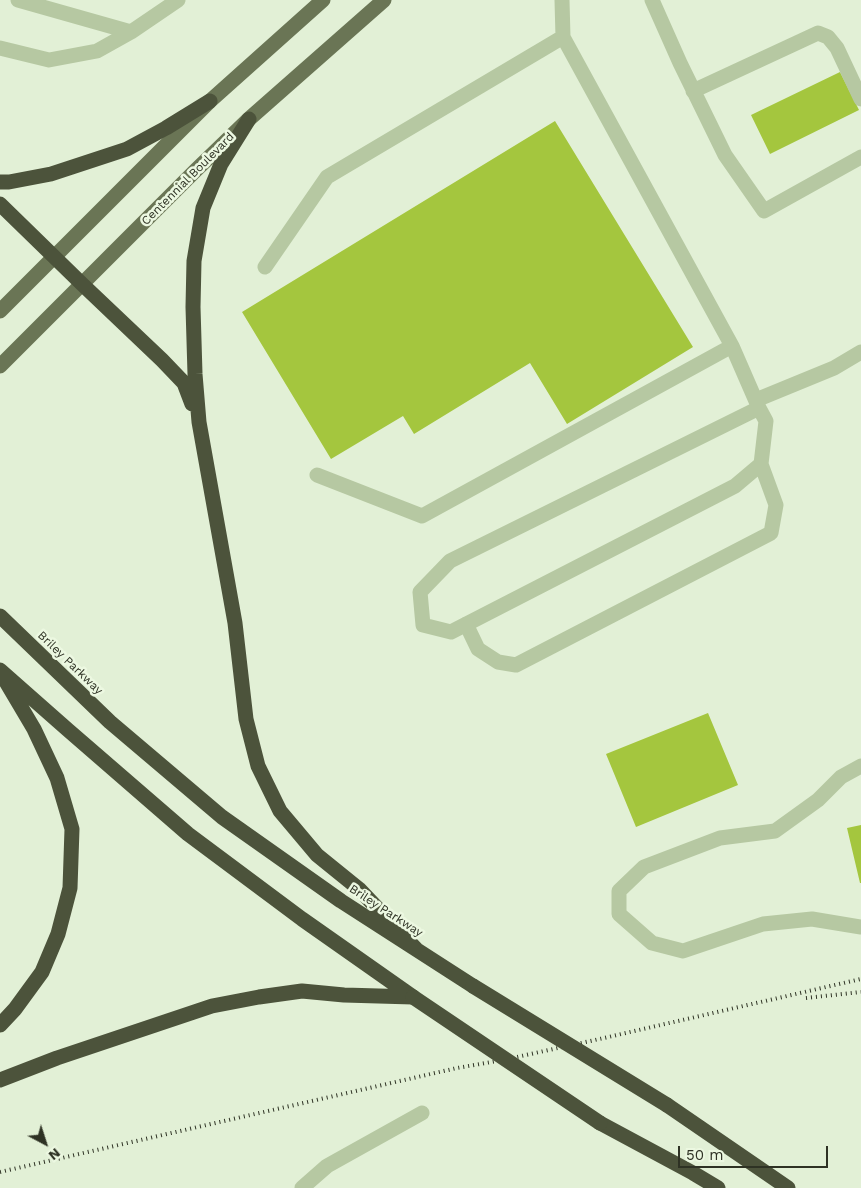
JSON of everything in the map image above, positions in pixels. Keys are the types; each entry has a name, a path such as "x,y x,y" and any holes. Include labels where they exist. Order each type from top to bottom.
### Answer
{"highway":[{"path":"0,182 51,174 127,149 210,101"},
{"path":"249,118 221,164 203,208 194,261 193,307 199,422 235,623 246,719 258,766 280,810 317,855 359,889 416,949"},
{"path":"0,204 184,383 199,422"},
{"name":"Briley Parkway","path":"0,616 110,722 222,817 341,901 473,986 667,1105 788,1188"},
{"path":"0,671 188,834 302,919 413,997 600,1123 718,1188"},
{"path":"0,671 34,729 57,778 72,829 70,888 58,934 42,972 15,1009 0,1025"},
{"path":"0,1080 57,1058 212,1006 302,991 413,997"}],"main road":[{"path":"0,311 210,101 323,0"},
{"name":"Centennial Boulevard","path":"0,366 249,118 384,0"}],"street":[{"path":"18,0 131,32"},
{"path":"0,48 49,60 97,51 131,32 178,0"},
{"path":"466,624 478,649 498,662 516,665 771,533 776,505 762,464 766,421 732,346 563,37 562,0"},
{"path":"652,0 680,64 725,155 764,211 861,157"},
{"path":"694,91 818,33 828,37 837,48 861,99"},
{"path":"265,267 327,177 563,37"},
{"path":"317,475 422,516 732,346"},
{"path":"762,464 736,486 451,632 423,625 420,592 450,562 757,404 834,368 861,352"},
{"path":"861,766 842,777 818,800 775,832 720,838 644,867 619,891 619,914 652,943 683,950 763,924 812,919 861,927"},
{"path":"302,1188 327,1166 422,1113"}],"building":[{"path":"840,72 859,110 770,154 751,115"},
{"path":"555,121 693,347 567,424 530,363 414,434 403,416 331,459 242,312"},
{"path":"708,713 738,785 636,827 606,754"},
{"path":"861,825 861,883 860,883 847,828"}],"railway":[{"path":"0,1172 457,1068 604,1038 861,979"},
{"path":"806,998 861,992"}]}
